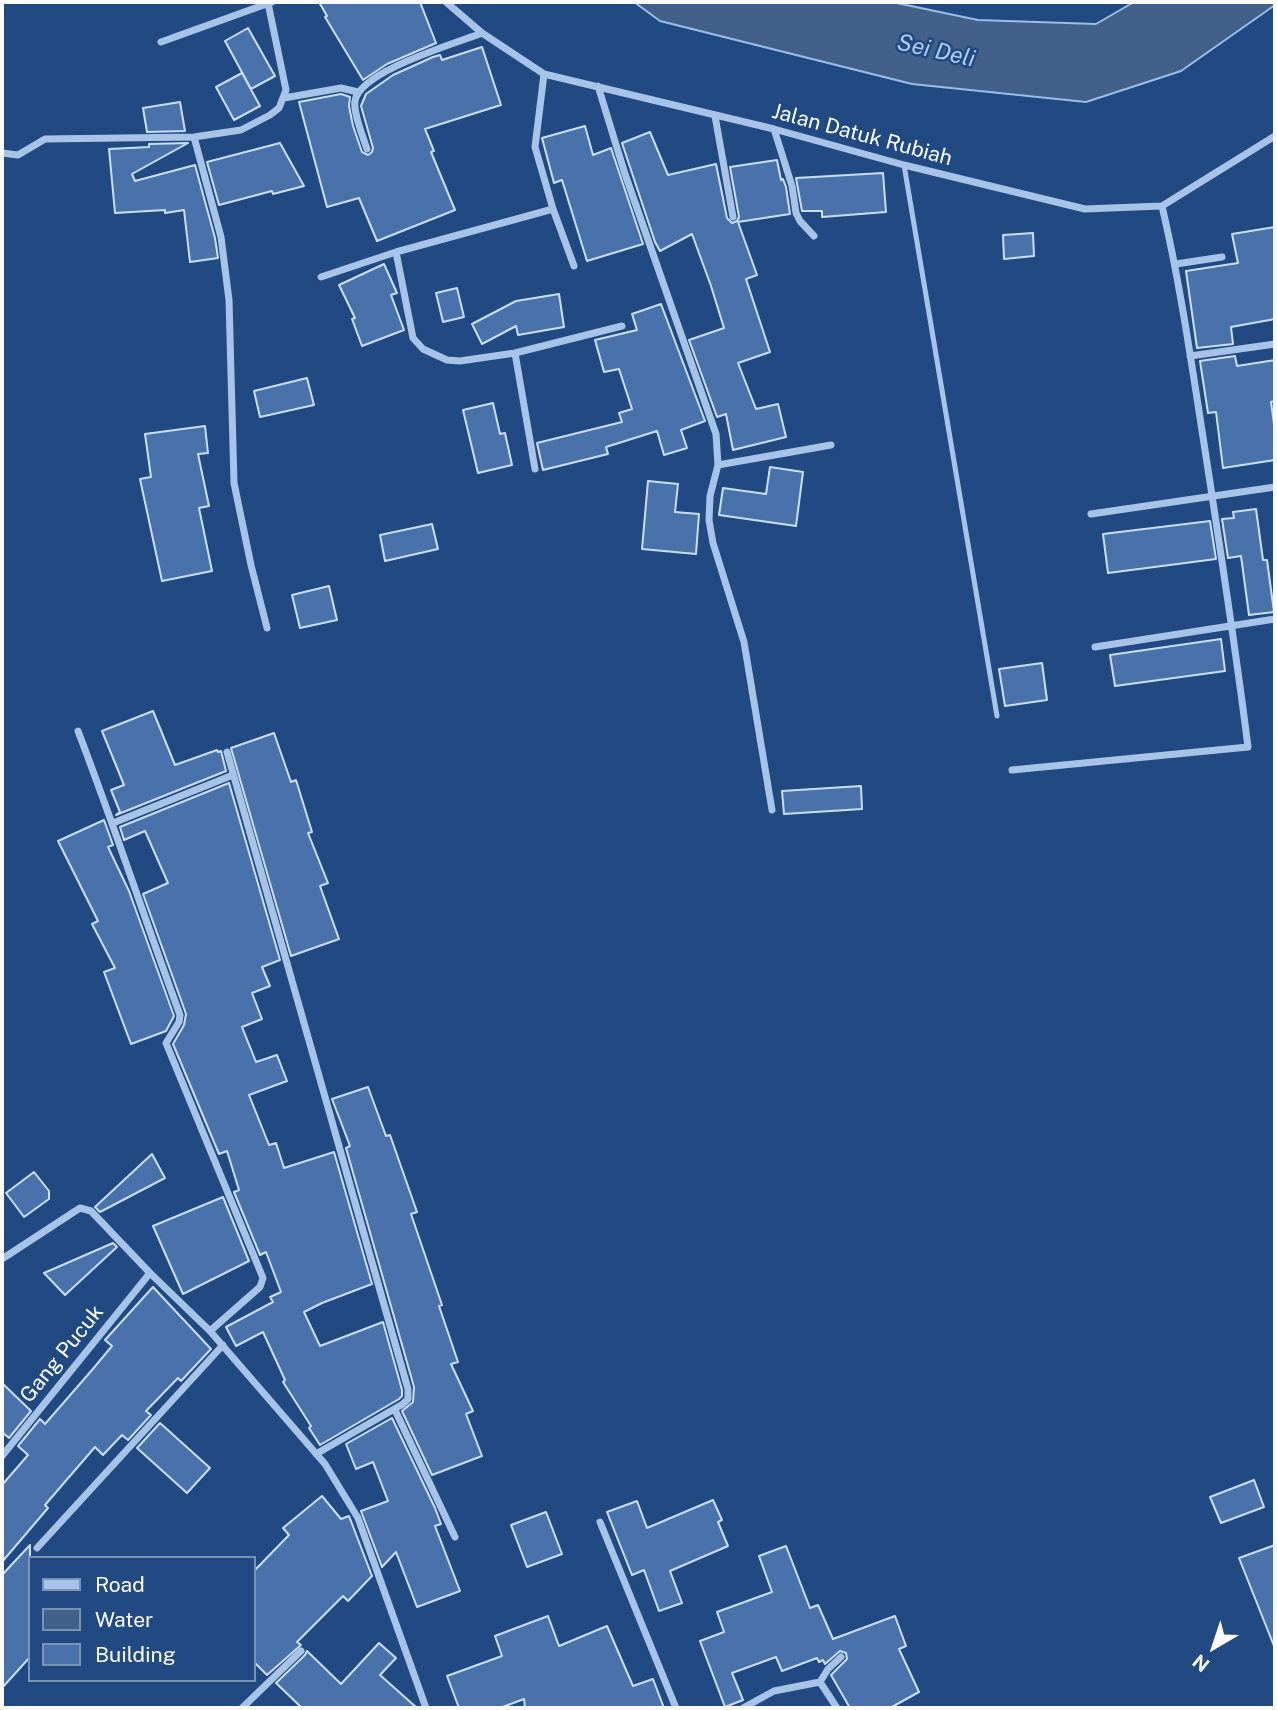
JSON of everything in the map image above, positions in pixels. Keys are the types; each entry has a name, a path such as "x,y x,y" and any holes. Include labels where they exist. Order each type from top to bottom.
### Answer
{"street":[{"name":"Jalan Datuk Rubiah","path":"446,2 482,33 544,74 774,129 904,165 1086,209 1163,206 1275,136"},
{"path":"2,153 18,155 46,139 194,137 241,130 279,108 284,98 285,83 270,3 161,42"},
{"path":"367,149 354,104 358,92 383,71 482,33"},
{"path":"544,74 536,147 553,209 574,266"},
{"path":"598,86 625,174 716,434 718,465 710,496 711,532 744,642 772,810"},
{"path":"284,98 341,88 358,92"},
{"path":"715,116 733,217"},
{"path":"774,129 792,186 796,213 814,236"},
{"path":"194,137 221,237 229,300 234,483 267,628"},
{"path":"1012,770 1248,747 1233,626 1191,356 1176,264 1163,206"},
{"path":"321,277 396,252 553,209"},
{"path":"396,252 413,338 423,349 447,360 515,353 622,326"},
{"path":"1176,264 1223,257"},
{"path":"1191,356 1275,344"},
{"path":"515,353 535,469"},
{"path":"718,465 831,445"},
{"path":"1091,514 1275,487"},
{"path":"1095,647 1275,620"},
{"path":"78,731 180,1015 179,1023 166,1042 263,1278 260,1287 210,1331"},
{"path":"227,752 408,1389 408,1399 395,1410 316,1454"},
{"path":"113,823 233,775"},
{"path":"2,1259 80,1208 91,1211 210,1331 325,1464 358,1518 425,1708"},
{"name":"Gang Pucuk","path":"2,1456 150,1273"},
{"path":"37,1548 223,1345"},
{"path":"395,1410 455,1537"},
{"path":"600,1522 676,1708"},
{"path":"242,1708 301,1651"},
{"path":"743,1708 775,1691 820,1682 828,1669 841,1657"},
{"path":"820,1682 837,1708"}],"lane":[{"path":"904,165 997,716"}],"water":[{"name":"Sei Deli","path":"634,2 892,2 978,20 1096,24 1134,2 1275,2 1275,5 1181,71 1086,102 912,84 660,21"}],"building":[{"path":"319,2 420,2 436,43 387,64 363,80 325,17 327,16"},
{"path":"248,28 275,76 251,89 225,41"},
{"path":"482,47 501,105 425,129 434,151 431,152 455,210 377,241 359,198 327,207 299,102 341,94 350,97 353,126 362,152 368,155 373,148 361,106 366,94 393,75 433,57 440,55 442,60"},
{"path":"242,73 260,106 234,120 216,87"},
{"path":"180,102 185,131 147,132 143,108"},
{"path":"585,126 593,155 611,148 643,244 587,261 562,180 554,183 542,138"},
{"path":"650,132 668,175 716,164 727,218 732,223 739,217 730,167 777,160 781,180 783,179 786,187 790,214 738,222 757,275 746,279 770,352 738,363 756,409 778,404 786,437 733,450 726,414 717,417 689,340 724,328 711,286 692,234 660,251 622,143"},
{"path":"188,143 132,174 135,181 195,165 218,258 190,262 184,210 165,213 165,210 115,213 109,149"},
{"path":"280,143 304,186 273,194 272,191 219,205 207,162"},
{"path":"883,173 886,212 822,217 822,211 802,211 796,178"},
{"path":"1275,227 1275,319 1231,327 1233,344 1197,348 1186,271 1238,263 1232,234"},
{"path":"1033,233 1034,256 1004,259 1003,235"},
{"path":"384,264 397,293 391,295 404,330 362,346 352,319 355,318 339,285"},
{"path":"457,288 464,317 443,322 436,293"},
{"path":"559,294 564,327 518,335 516,326 482,344 472,324 516,301"},
{"path":"661,304 705,421 681,430 687,448 664,455 657,431 606,447 608,454 543,470 537,443 622,422 619,413 632,409 619,369 604,372 595,340 637,330 632,314"},
{"path":"1235,356 1237,366 1275,360 1275,401 1271,402 1275,460 1223,468 1216,412 1208,413 1200,361"},
{"path":"307,378 314,405 260,417 254,391"},
{"path":"493,403 500,434 505,433 512,465 478,473 463,410"},
{"path":"205,426 208,453 198,454 209,506 199,508 212,571 162,581 140,479 151,477 145,434"},
{"path":"770,467 803,472 796,526 719,515 723,488 766,494"},
{"path":"648,481 678,484 675,512 699,514 696,554 642,549"},
{"path":"1256,509 1274,612 1249,615 1241,556 1228,558 1222,519 1234,518 1233,512"},
{"path":"1210,521 1216,559 1108,573 1103,534"},
{"path":"432,524 438,549 385,561 380,535"},
{"path":"329,586 337,620 300,628 292,595"},
{"path":"1221,639 1225,671 1115,686 1110,655"},
{"path":"1042,663 1047,700 1005,706 999,669"},
{"path":"153,711 175,765 217,750 221,751 226,771 116,815 120,812 111,790 124,785 102,731"},
{"path":"274,733 291,782 296,780 312,832 308,833 328,883 320,886 339,939 291,956 231,748"},
{"path":"229,783 280,960 262,967 270,986 252,993 262,1019 242,1027 256,1062 277,1055 287,1081 249,1095 269,1145 276,1143 284,1168 334,1152 372,1284 304,1312 320,1346 383,1322 402,1390 399,1399 320,1445 283,1382 285,1380 263,1332 236,1346 226,1327 273,1302 270,1297 281,1292 266,1252 260,1255 234,1192 239,1190 227,1151 219,1154 173,1044 184,1025 186,1014 143,894 168,883 145,831 124,840 120,827"},
{"path":"861,786 862,809 784,814 782,791"},
{"path":"104,820 113,845 108,847 129,891 174,1016 166,1031 131,1044 104,972 115,968 92,924 98,921 58,841"},
{"path":"368,1087 386,1136 390,1135 417,1212 411,1214 442,1305 439,1306 458,1362 451,1364 473,1411 466,1414 482,1456 432,1475 402,1411 413,1402 414,1387 346,1148 350,1146 332,1099"},
{"path":"152,1154 165,1178 100,1212 95,1207"},
{"path":"34,1172 49,1191 49,1199 24,1217 6,1193"},
{"path":"223,1197 249,1261 183,1294 153,1226"},
{"path":"113,1243 117,1247 65,1295 44,1273"},
{"path":"153,1287 211,1349 181,1381 178,1378 146,1411 151,1415 128,1440 122,1435 103,1455 95,1447 45,1505 48,1508 2,1562 2,1485 28,1455 18,1446 40,1419 45,1424 92,1370 112,1346 105,1340"},
{"path":"2,1383 31,1411 9,1438 2,1432"},
{"path":"392,1418 435,1508 441,1524 435,1526 460,1591 417,1607 396,1552 382,1567 361,1511 388,1501 373,1462 356,1469 346,1444"},
{"path":"160,1423 210,1468 187,1493 137,1448"},
{"path":"1254,1480 1264,1507 1221,1523 1210,1497"},
{"path":"322,1496 341,1519 349,1516 372,1576 348,1601 343,1596 297,1642 301,1645 267,1675 256,1664 256,1569 289,1535 283,1528"},
{"path":"713,1500 722,1520 718,1522 728,1546 670,1571 682,1603 659,1611 644,1570 632,1575 607,1512 637,1501 647,1528"},
{"path":"546,1512 562,1554 527,1567 511,1525"},
{"path":"30,1545 28,1659 2,1688 2,1575"},
{"path":"1275,1545 1275,1645 1274,1646 1239,1558"},
{"path":"786,1546 810,1608 818,1605 833,1639 895,1616 906,1646 899,1649 919,1692 890,1708 850,1708 831,1675 847,1659 846,1653 840,1651 825,1664 817,1658 782,1671 776,1657 732,1673 743,1700 725,1707 700,1641 724,1632 717,1612 772,1592 759,1556"},
{"path":"548,1616 559,1646 607,1626 633,1686 653,1679 664,1708 525,1708 524,1699 500,1708 459,1708 447,1676 502,1656 495,1636"},
{"path":"379,1643 396,1658 380,1675 417,1708 302,1708 276,1683 307,1651 341,1684"}]}
